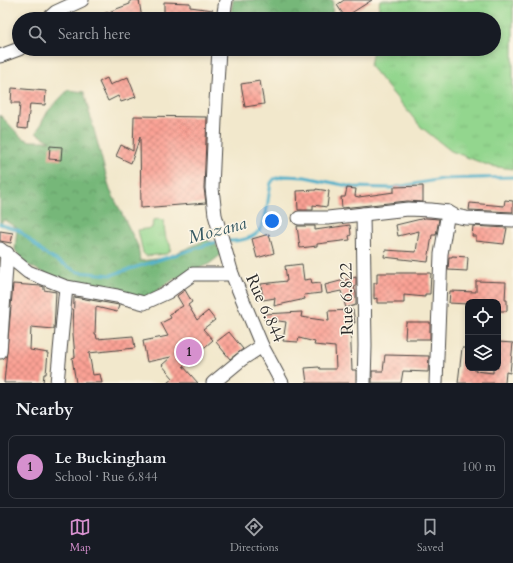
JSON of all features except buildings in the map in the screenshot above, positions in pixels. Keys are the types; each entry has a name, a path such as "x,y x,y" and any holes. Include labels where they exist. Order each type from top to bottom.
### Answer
{"street":[{"path":"56,12 82,0"},
{"path":"224,12 226,0"},
{"path":"0,56 12,52"},
{"path":"219,56 212,188 215,215 232,274"},
{"path":"299,218 328,218 408,210 431,210 448,212 455,216 466,218 513,220"},
{"path":"436,383 441,254 448,212"},
{"name":"Rue 6.822","path":"363,214 366,346 364,383"},
{"path":"0,352 3,251"},
{"name":"Rue 6.844","path":"3,251 28,272 66,288 117,296 144,303 168,292 193,274 232,274 262,346 282,383"},
{"path":"58,383 66,288"},
{"path":"212,383 242,359 262,346"}],"green space":[{"path":"233,0 333,0 332,12 231,12"},
{"path":"380,0 513,0 513,169 490,166 451,151 421,127 370,66 372,56 501,56 501,12 378,12"},
{"path":"68,90 84,92 110,190 138,246 140,261 165,258 206,240 215,243 222,254 209,264 174,279 145,299 58,280 26,264 15,250 17,228 4,220 0,224 0,115 21,137 30,141 50,141 36,133 48,111"},
{"path":"153,220 163,220 166,239 170,244 171,250 166,254 146,256 143,253 138,230 152,228"}],"waterway":[{"name":"Mozana","path":"226,241 240,240 251,237 258,232 265,217 271,183 274,179 284,176 305,177 353,187 391,188 442,179 513,177"},
{"name":"Mozana","path":"0,224 20,231 45,254 78,272 111,275 219,241"}],"place":[{"name":"Le Buckingham","path":"189,352"}]}
